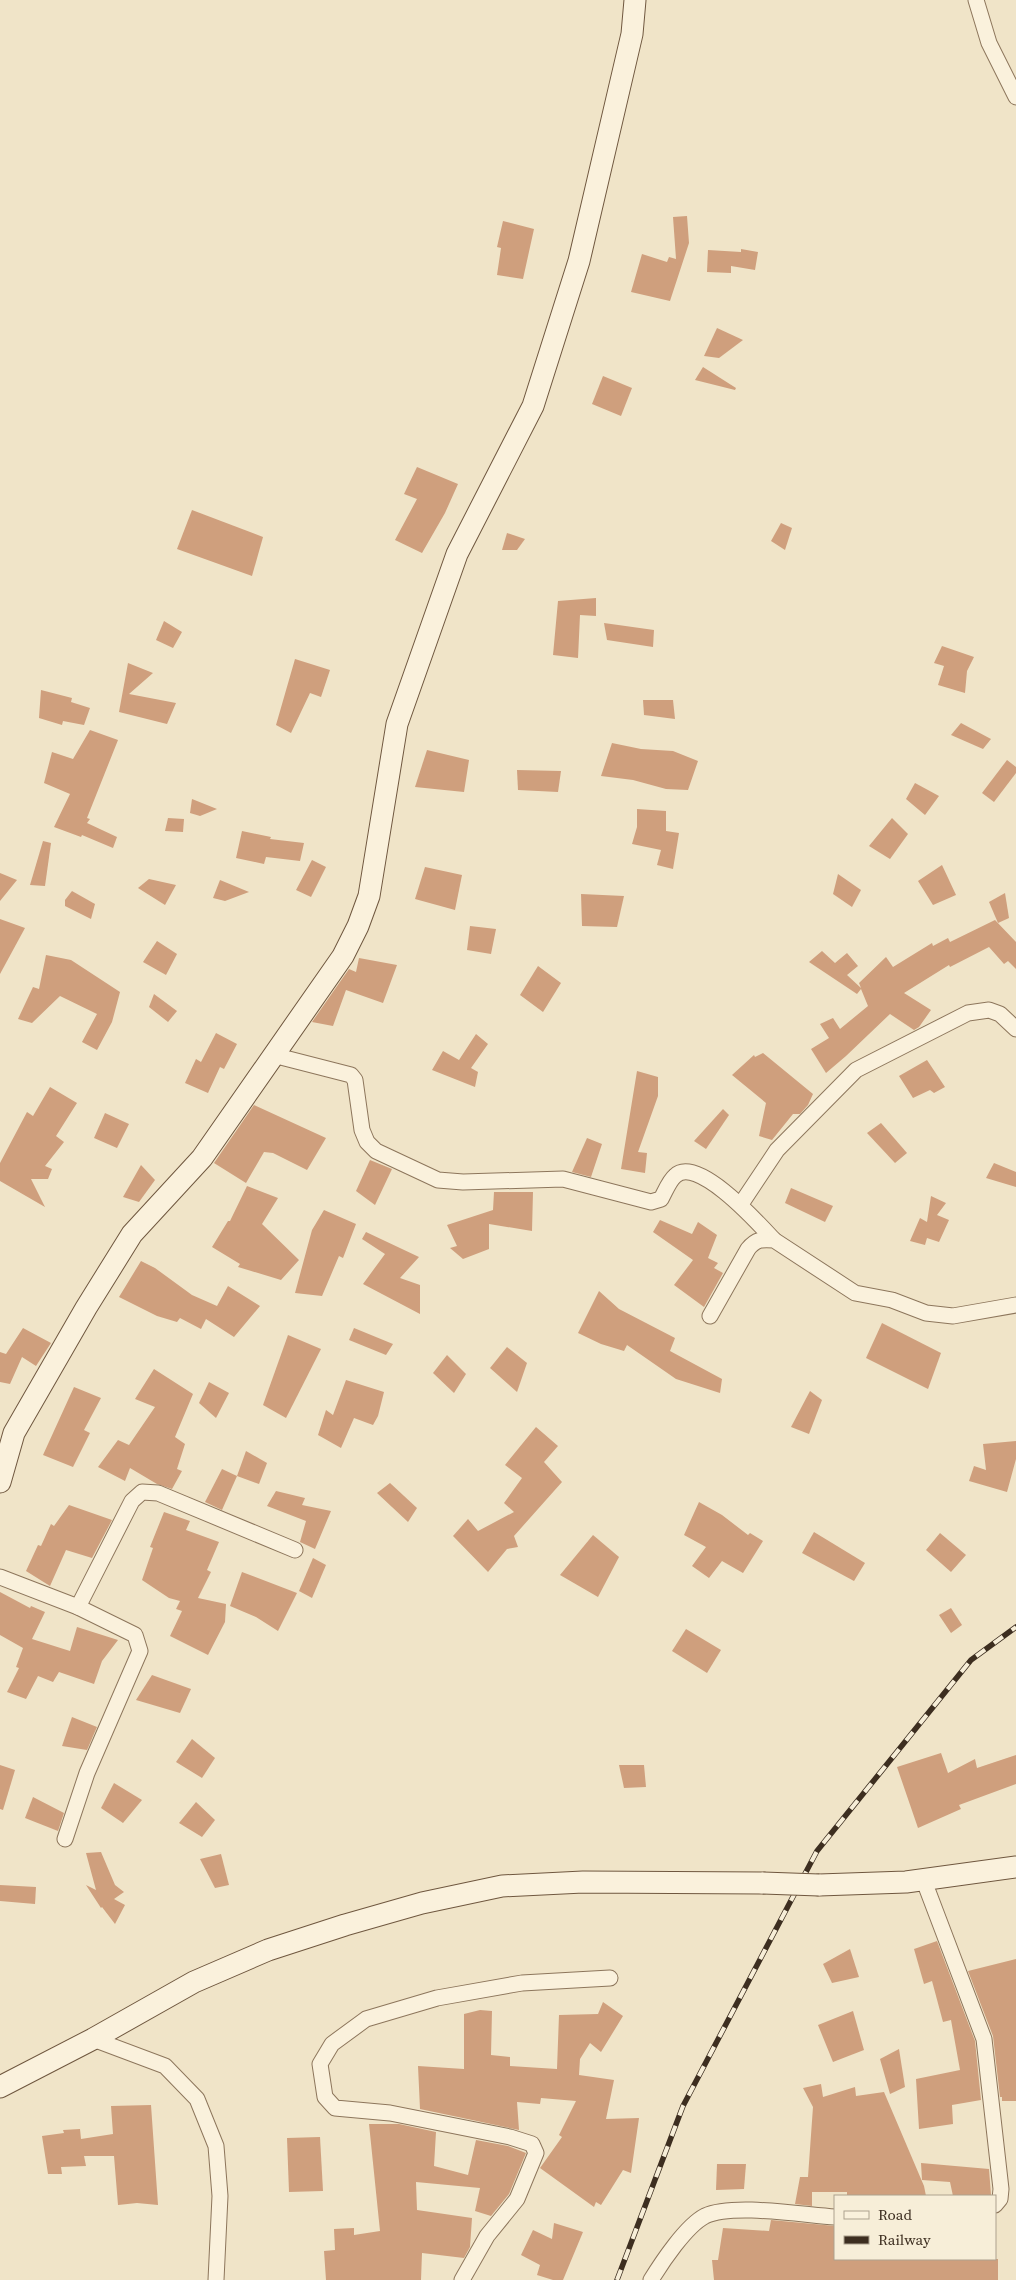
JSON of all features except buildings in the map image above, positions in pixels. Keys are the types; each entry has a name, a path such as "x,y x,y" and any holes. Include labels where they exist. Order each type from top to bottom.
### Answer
{"street":[{"path":"0,1482 14,1432 86,1308 132,1234 202,1158 342,956 358,926 369,896 397,724 458,554 533,406 579,261 632,34 636,0"},
{"path":"976,0 989,43 1014,89"},
{"path":"741,1204 777,1150 856,1070 968,1013 990,1010 1000,1014 1016,1029"},
{"path":"273,1055 351,1075 355,1080 362,1130 367,1142 376,1151 438,1180 463,1182 563,1179 651,1202 661,1199 675,1175 681,1172 694,1174 725,1191 741,1204 774,1240 855,1292 892,1300 926,1312 953,1316 1016,1305"},
{"path":"710,1316 748,1248 754,1241 763,1239 774,1240"},
{"path":"78,1607 132,1501 142,1492 158,1493 295,1550"},
{"path":"0,1577 78,1607 135,1635 140,1651 87,1773 65,1839"},
{"path":"961,1874 1016,1853"},
{"path":"0,2087 94,2039 194,1982 268,1950 422,1903 502,1886 556,1883 763,1883 820,1885 924,1881 1016,1867"},
{"path":"924,1881 984,2039 1002,2189 1000,2198 996,2204"},
{"path":"462,2280 487,2236 517,2199 536,2153 532,2144 510,2137 390,2114 335,2108 325,2096 320,2064 332,2044 366,2019 437,1998 522,1983 610,1978"},
{"path":"94,2039 165,2066 197,2098 216,2146 220,2196 216,2280"},
{"path":"651,2280 687,2231 705,2216 724,2211 744,2211 834,2218"}],"railway":[{"path":"617,2280 683,2106 817,1851 971,1660 1016,1627"}]}
